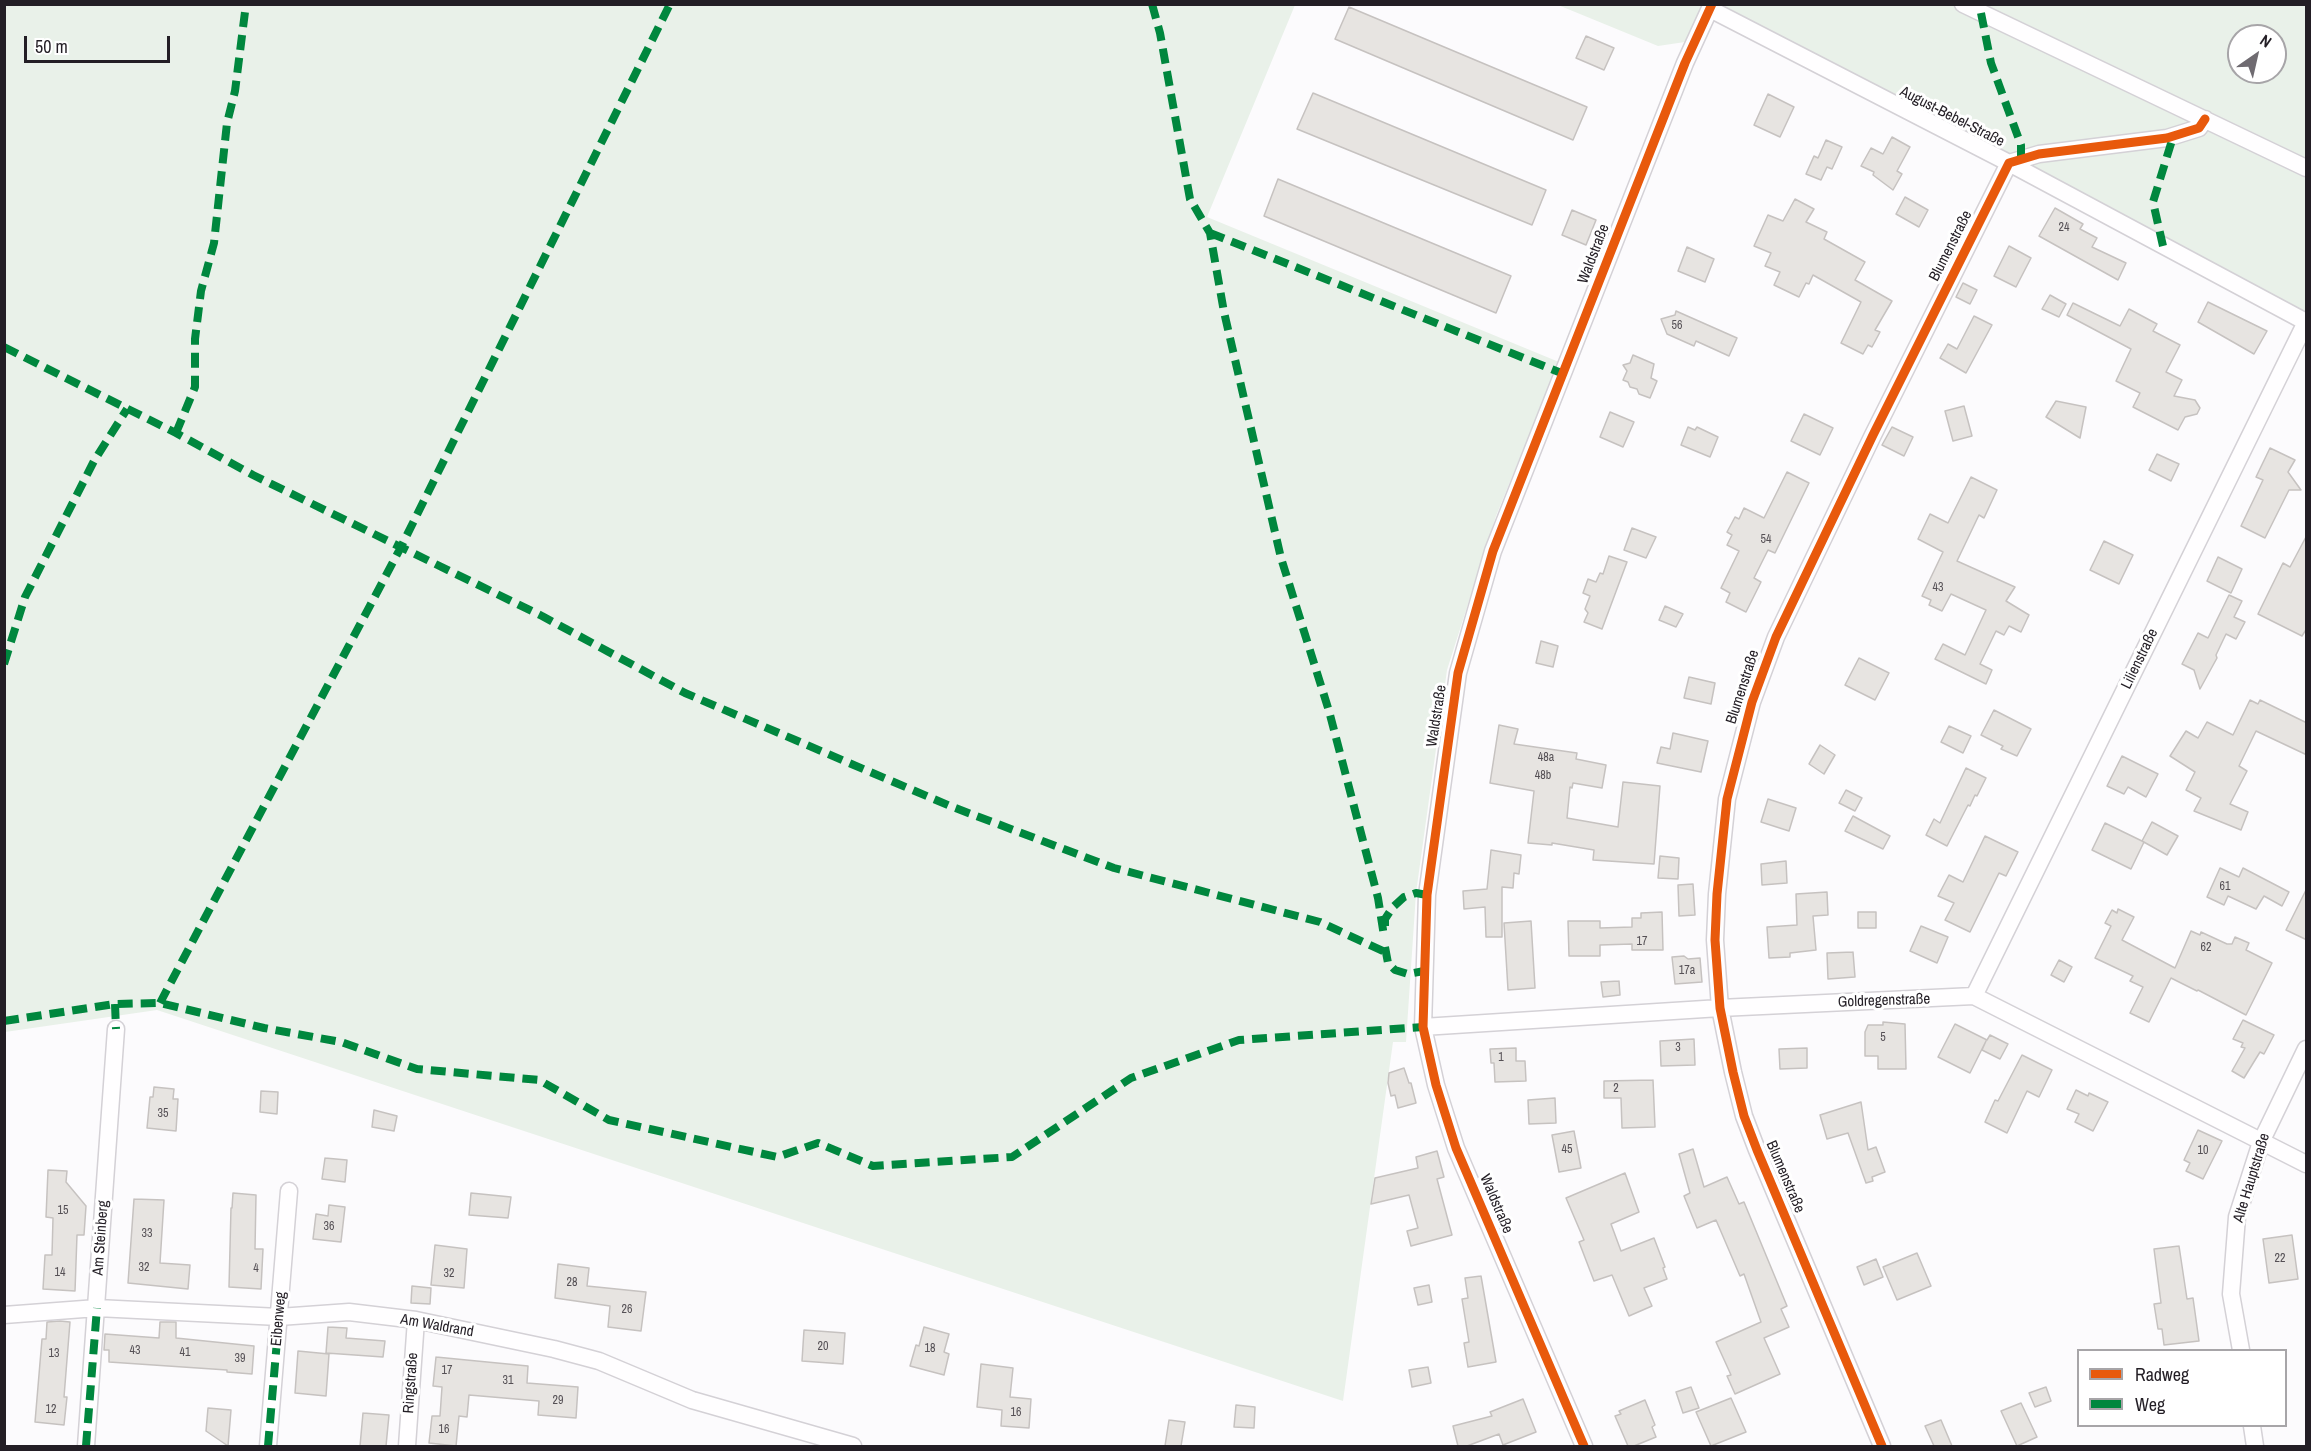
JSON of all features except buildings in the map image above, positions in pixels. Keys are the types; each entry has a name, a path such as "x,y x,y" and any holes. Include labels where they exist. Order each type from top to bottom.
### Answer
{"street":[{"path":"1963,4 2307,168"},
{"name":"August-Bebel-Straße","path":"1711,7 2307,322"},
{"name":"Waldstraße","path":"1584,1446 1456,1148 1436,1085 1423,1027 1427,895 1458,673 1493,551 1685,63 1711,7"},
{"path":"2009,163 2039,154 2167,138 2199,128 2205,119"},
{"name":"Blumenstraße","path":"1882,1446 1744,1116 1720,1008 1715,940 1717,894 1727,799 1752,702 1776,638 1872,435 2009,163"},
{"name":"Lilienstraße","path":"1974,996 2307,322"},
{"name":"Goldregenstraße","path":"1423,1027 1720,1008 1974,996 2307,1164"},
{"name":"Am Steinberg","path":"86,1446 116,1029"},
{"name":"Alte Hauptstraße","path":"2241,1349 2231,1294 2237,1217 2261,1142 2307,1050"},
{"name":"Eibenweg","path":"268,1446 289,1191"},
{"name":"Am Waldrand","path":"4,1315 97,1308 279,1317 349,1312 416,1320 554,1349 599,1361 692,1400 853,1446"},
{"name":"Ringstraße","path":"407,1446 416,1320"},
{"path":"2252,1427 2255,1446"}],"shaded area":[{"path":"4,5 1295,5 1207,217 1559,362 1496,516 1447,670 1416,893 1406,1042 1393,1042 1343,1401 157,1010 5,1032"},
{"path":"1558,5 2306,5 2306,312 2010,155 1718,8 1705,39 1658,46"}],"marked path":[{"path":"176,433 195,387 195,339 201,291 214,243 227,123 235,91 246,4"},
{"path":"160,1003 401,547 670,4"},
{"path":"1152,4 1160,33 1190,199 1210,233 1224,312 1281,558 1329,711 1378,898 1384,936"},
{"path":"1981,13 1991,63 2021,145 2021,160"},
{"path":"2163,246 2153,202 2173,137"},
{"path":"1210,233 1564,374"},
{"path":"4,347 176,433 253,475 542,616 685,693 950,806 1114,868 1320,922 1385,952"},
{"path":"4,664 25,597 94,461 127,409"},
{"path":"1385,926 1385,919 1404,897 1416,893 1427,895"},
{"path":"1385,947 1388,963 1395,970 1408,974 1424,971"},
{"path":"4,1021 115,1004 160,1003 264,1028 341,1042 417,1069 539,1080 609,1120 777,1157 818,1143 873,1166 1012,1157 1131,1078 1239,1040 1423,1027"},
{"path":"115,1004 116,1029"},
{"path":"86,1446 97,1308"},
{"path":"268,1446 279,1317"}],"cycle path":[{"path":"1584,1446 1456,1148 1436,1085 1423,1027 1427,895 1458,673 1493,551 1685,63 1712,4"},
{"path":"1882,1446 1757,1150 1744,1116 1733,1072 1720,1008 1715,940 1717,894 1727,799 1752,702 1776,637 1873,435 2009,163 2039,154 2167,138 2199,128 2205,119"}]}
